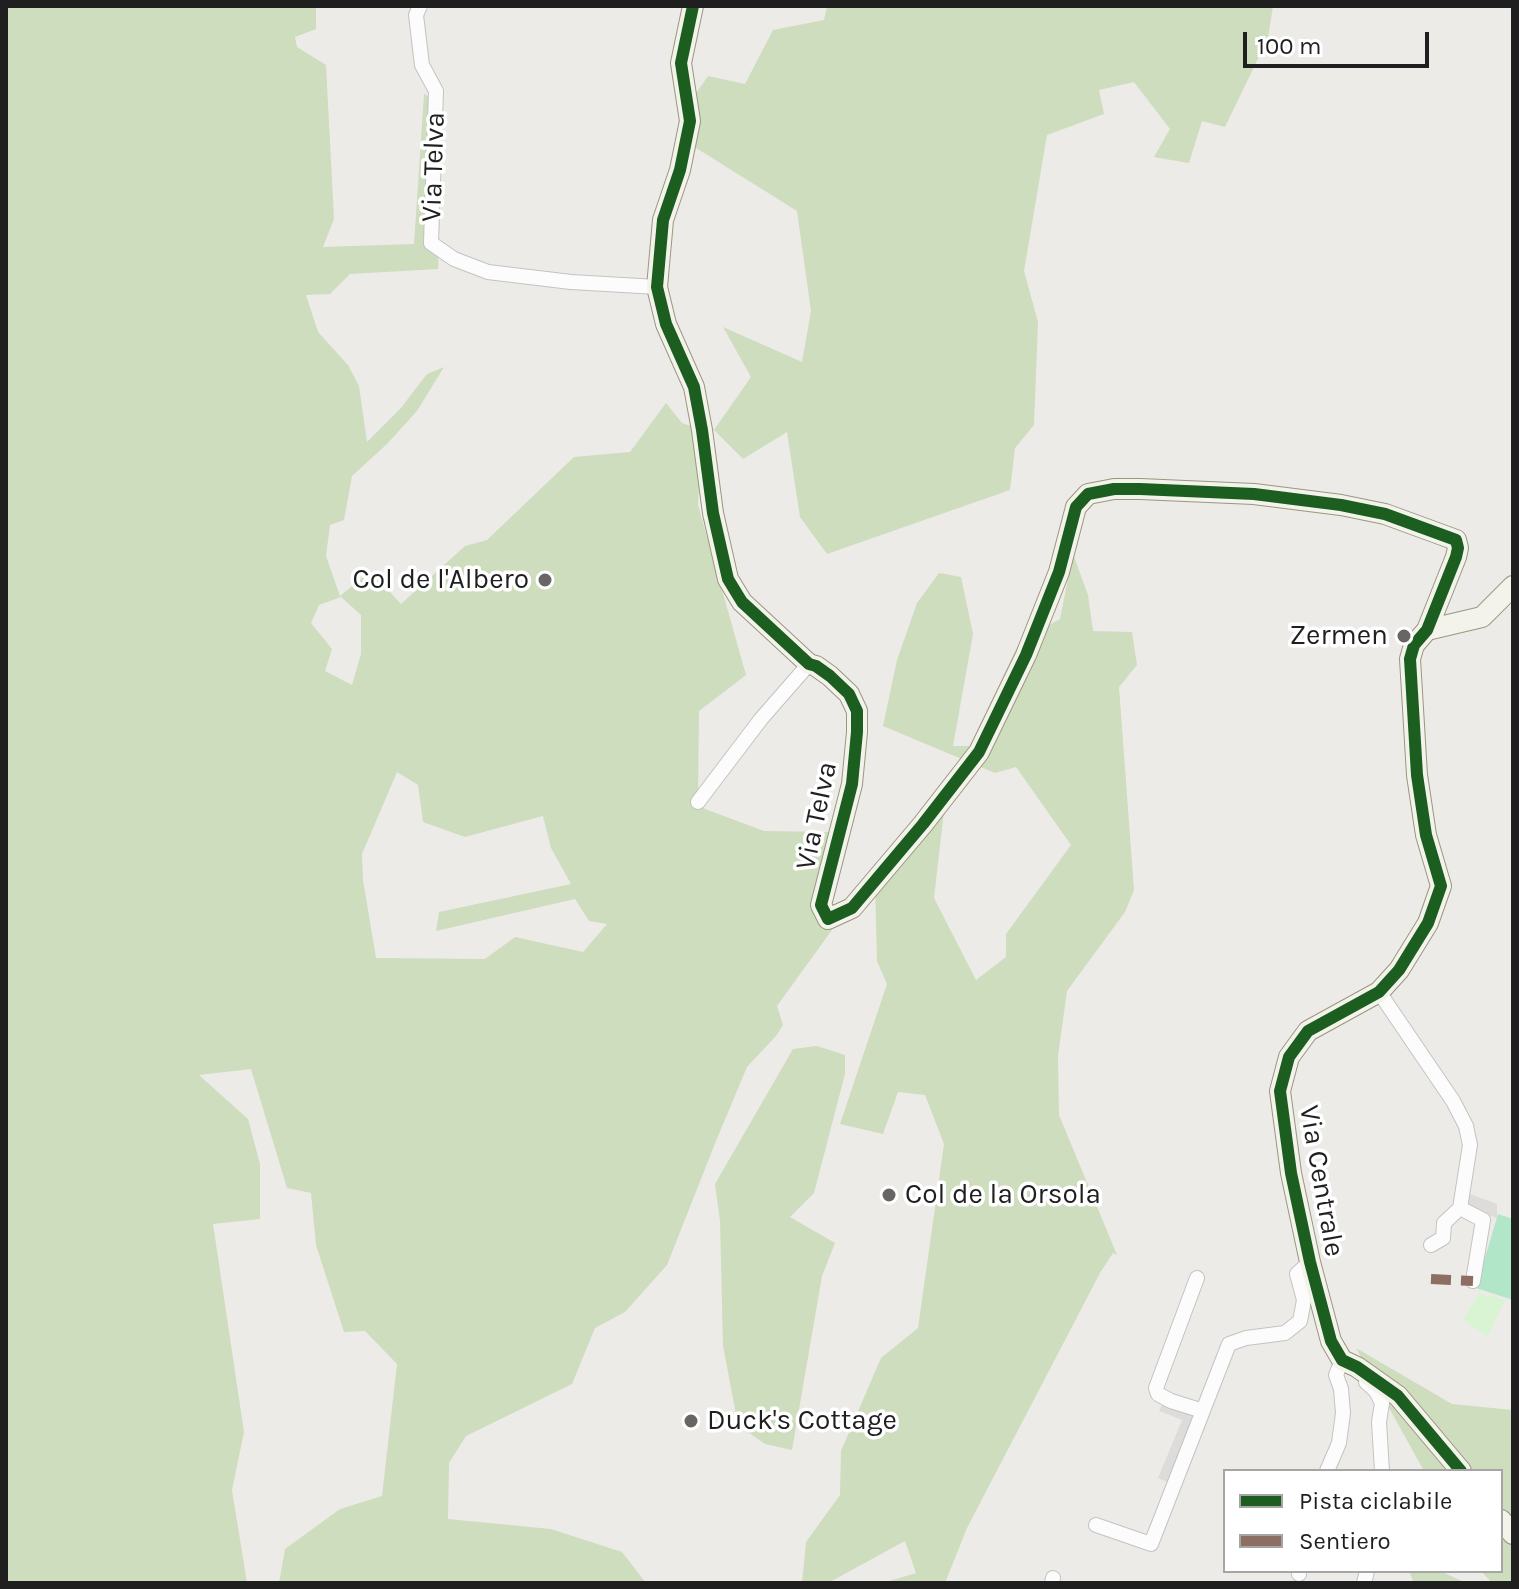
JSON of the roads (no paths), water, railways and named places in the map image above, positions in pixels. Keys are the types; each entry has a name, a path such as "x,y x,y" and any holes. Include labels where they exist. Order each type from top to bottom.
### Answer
{"street":[{"name":"Via Telva","path":"420,6 416,15 422,65 436,91 431,243 454,259 488,272 571,282 657,287"},
{"name":"Via Telva","path":"693,6 681,63 690,121 680,170 663,220 657,287 666,324 694,387 713,513 728,579 742,602 809,664 830,676 849,694 857,711 852,784 821,905 828,919 852,908 979,752 1026,655 1059,572 1076,507 1088,494 1114,489 1140,489 1269,496 1385,514 1456,540 1456,557 1427,630"},
{"path":"1427,630 1482,617 1513,586"},
{"name":"Via Centrale","path":"1328,1469 1339,1443 1343,1413 1336,1375 1350,1364 1331,1341 1310,1262 1291,1173 1280,1091 1289,1057 1308,1031 1379,992 1399,970 1428,923 1441,886 1426,835 1419,790 1410,659 1414,645 1427,630"},
{"path":"698,802 733,753 809,664"},
{"path":"1379,992 1453,1101 1466,1126 1470,1145 1460,1208 1444,1223 1443,1238 1431,1245"},
{"path":"1460,1208 1483,1220 1473,1281"},
{"path":"1096,1525 1151,1544 1229,1344 1246,1338 1285,1333 1300,1321 1304,1300 1297,1274 1310,1262"},
{"path":"1197,1278 1156,1388 1158,1394 1171,1401 1203,1411"},
{"path":"1350,1364 1355,1374 1376,1391 1382,1403 1379,1422 1382,1469"},
{"path":"1350,1364 1398,1396 1459,1469"}],"place":[{"name":"Col de l'Albero","path":"545,580"},
{"name":"Zermen","path":"1404,636"},
{"name":"Col de la Orsola","path":"889,1195"},
{"name":"Duck's Cottage","path":"691,1421"}]}
